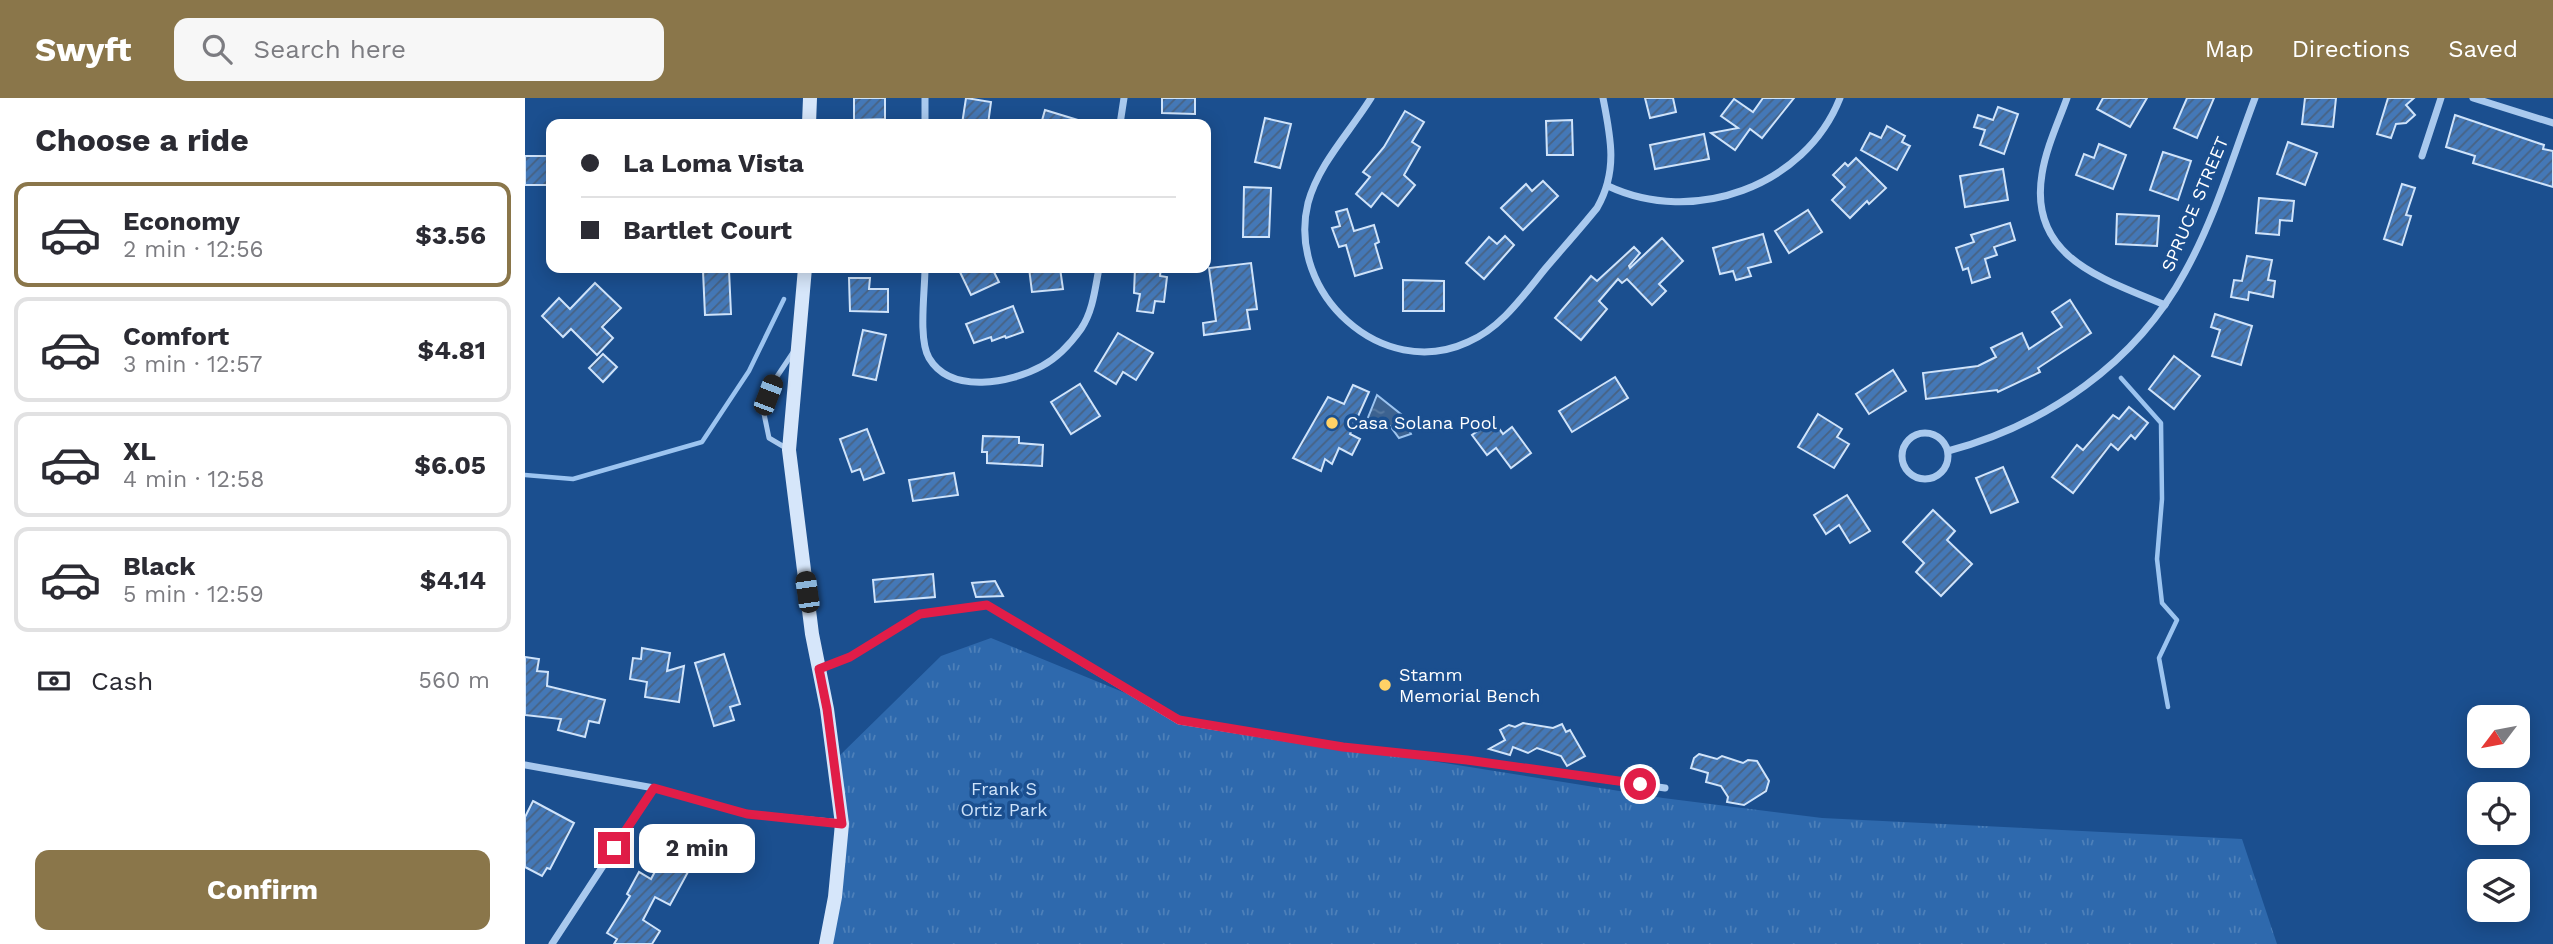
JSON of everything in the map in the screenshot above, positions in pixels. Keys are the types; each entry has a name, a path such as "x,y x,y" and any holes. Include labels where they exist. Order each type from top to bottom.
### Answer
{"street":[{"path":"809,119 810,98"},
{"path":"925,98 925,119"},
{"path":"1121,119 1124,98"},
{"path":"1371,98 1327,161 1308,203 1306,229 1315,279 1342,317 1370,338 1384,345 1418,352 1453,348 1483,334 1509,312 1588,219 1608,186 1612,159 1603,98"},
{"path":"1608,186 1629,195 1663,200 1703,200 1744,192 1785,169 1803,154 1829,122 1840,98"},
{"path":"2067,98 2041,176 2041,207 2050,234 2067,256 2084,268 2165,304"},
{"name":"SPRUCE STREET","path":"1948,451 2011,429 2073,394 2119,358 2144,331 2185,273 2200,242 2255,98"},
{"path":"2422,156 2441,98"},
{"path":"2473,98 2553,123"},
{"path":"804,273 789,450 842,824 835,897 826,944"},
{"path":"925,273 924,338 930,359 936,368 953,378 993,382 1010,379 1043,366 1070,342 1089,315 1098,273"},
{"path":"1918,434 1940,438 1948,451 1946,466 1935,477 1920,479 1913,476 1902,457 1906,443 1918,434"},
{"path":"819,669 850,657 920,614 987,605 1179,720 1343,747 1467,760 1665,788"},
{"path":"525,765 654,788 747,814 842,824"},
{"path":"552,944 654,788"}],"lane":[{"path":"789,450 769,438 763,409 774,381 798,344"}],"green space":[{"name":"Frank S Ortiz Park","path":"991,638 1201,724 1663,798 1822,818 2242,839 2277,944 826,944 835,897 834,761 941,656"}],"water":[{"path":"1377,395 1402,415 1411,434 1399,438 1390,426 1367,420"}],"building":[{"path":"854,98 885,98 885,119 854,119"},
{"path":"966,98 991,102 989,119 963,119"},
{"path":"1162,98 1195,98 1195,114 1162,113"},
{"path":"1645,98 1673,98 1676,112 1650,118"},
{"path":"1763,98 1794,98 1762,138 1750,129 1735,150 1711,133 1738,128 1721,116 1734,99 1753,112"},
{"path":"2103,98 2147,98 2130,127 2097,109"},
{"path":"2187,98 2214,98 2197,138 2174,128"},
{"path":"2305,98 2336,98 2333,127 2302,124"},
{"path":"2388,98 2414,98 2406,105 2415,115 2406,123 2396,124 2391,138 2377,134"},
{"path":"1998,107 2018,114 2004,154 1980,145 1985,130 1974,127 1978,115 1993,120"},
{"path":"1045,110 1074,119 1042,119"},
{"path":"1405,111 1424,122 1412,142 1420,147 1404,175 1415,185 1398,206 1382,193 1371,207 1356,194 1370,177 1363,172 1384,147"},
{"path":"2455,115 2544,145 2543,149 2553,151 2553,187 2473,163 2475,156 2446,147"},
{"path":"1265,118 1291,124 1280,168 1255,162"},
{"path":"1572,120 1573,155 1547,155 1546,121"},
{"path":"1887,126 1905,136 1902,142 1910,146 1897,170 1861,150 1870,133 1881,138"},
{"path":"1704,134 1709,159 1655,169 1650,145"},
{"path":"2288,142 2317,153 2305,185 2277,174"},
{"path":"2099,144 2126,155 2113,189 2076,175 2084,154 2094,158"},
{"path":"2163,152 2191,161 2178,200 2150,190"},
{"path":"525,156 546,156 546,185 525,185"},
{"path":"1856,158 1886,188 1869,204 1867,201 1850,218 1832,200 1845,187 1833,175 1845,163 1848,166"},
{"path":"2003,169 2008,200 1965,207 1960,176"},
{"path":"1543,181 1558,196 1523,230 1501,208 1526,184 1532,191"},
{"path":"2402,184 2415,188 2406,215 2411,216 2402,245 2384,239"},
{"path":"1244,187 1271,188 1269,237 1243,237"},
{"path":"2259,198 2294,201 2292,221 2280,220 2279,235 2256,233"},
{"path":"1347,209 1354,231 1374,225 1379,242 1375,244 1382,268 1355,276 1346,245 1339,247 1332,228 1340,226 1336,212"},
{"path":"1808,210 1822,232 1789,253 1775,231"},
{"path":"2117,214 2159,216 2157,246 2116,244"},
{"path":"2010,223 2015,240 1994,247 1997,255 1985,259 1990,277 1972,283 1968,268 1963,270 1956,248 1974,242 1971,235"},
{"path":"1763,234 1771,262 1748,268 1751,276 1736,280 1733,271 1720,274 1713,248"},
{"path":"1505,236 1514,245 1484,279 1466,263 1489,237 1497,244"},
{"path":"1662,238 1683,261 1659,284 1666,291 1652,305 1627,279 1622,283 1618,279 1599,301 1607,309 1581,340 1555,318 1591,276 1597,281 1634,247 1640,253 1630,268"},
{"path":"2247,256 2272,260 2268,280 2275,281 2273,297 2249,292 2248,300 2231,297 2234,280 2242,281"},
{"path":"1251,263 1257,309 1247,310 1250,329 1204,335 1203,323 1216,321 1211,268"},
{"path":"703,273 729,273 731,314 705,315"},
{"path":"960,273 994,273 999,282 971,295"},
{"path":"1030,273 1061,273 1063,289 1032,292"},
{"path":"1135,273 1160,273 1160,276 1167,277 1164,302 1155,301 1153,313 1137,311 1140,294 1134,293"},
{"path":"849,278 870,278 869,289 888,289 888,312 850,311"},
{"path":"1403,280 1444,281 1444,311 1403,311"},
{"path":"595,283 621,308 602,327 613,338 597,355 571,329 563,337 542,316 559,298 570,309"},
{"path":"2070,300 2091,333 2038,368 2040,372 1998,392 1926,399 1923,373 1978,366 1996,357 1991,348 2022,333 2029,349 2062,327 2052,312"},
{"path":"1013,306 1023,332 992,341 991,337 974,343 966,324"},
{"path":"2215,314 2252,326 2241,365 2212,356 2220,330 2211,327"},
{"path":"863,330 886,335 876,380 853,375"},
{"path":"1118,333 1153,353 1136,380 1123,372 1116,384 1095,371"},
{"path":"603,354 617,367 603,382 589,368"},
{"path":"2174,356 2200,376 2174,409 2149,389"},
{"path":"1893,370 1906,391 1869,414 1856,394"},
{"path":"1615,377 1628,398 1572,432 1559,411"},
{"path":"1080,384 1100,416 1071,434 1051,402"},
{"name":"Casa Solana Pool","path":"1353,385 1369,392 1350,434 1360,439 1352,455 1339,448 1332,464 1325,459 1321,471 1293,458 1328,397 1344,404"},
{"path":"2129,407 2148,423 2135,439 2131,435 2118,450 2111,444 2073,493 2052,477 2077,445 2083,450 2113,415 2119,419"},
{"path":"1818,414 1842,429 1837,437 1849,444 1834,468 1798,447"},
{"path":"1493,420 1503,434 1512,427 1531,453 1511,468 1496,448 1487,455 1472,435"},
{"path":"867,429 884,473 864,480 860,469 852,472 840,439"},
{"path":"983,436 1019,437 1019,443 1043,445 1042,466 987,463 987,452 982,452"},
{"path":"2003,467 2018,502 1991,513 1976,478"},
{"path":"954,473 958,495 913,501 909,480"},
{"path":"1847,495 1870,531 1850,543 1839,525 1826,534 1814,515"},
{"path":"1933,510 1955,531 1947,540 1972,564 1941,596 1916,572 1924,563 1903,542"},
{"path":"933,574 935,597 875,602 873,580"},
{"path":"995,581 1003,596 976,597 972,583"},
{"path":"642,648 670,653 667,671 684,666 679,702 645,697 647,682 630,679 633,658 641,659"},
{"path":"724,654 740,704 730,707 734,720 714,726 695,663"},
{"path":"525,657 539,659 537,671 548,672 547,686 605,700 599,723 589,721 585,737 558,730 561,719 525,715"},
{"path":"1523,723 1553,728 1562,724 1566,732 1570,730 1585,756 1567,766 1561,756 1537,748 1528,753 1513,747 1510,755 1489,749 1505,740 1500,730 1509,725 1515,727"},
{"path":"1699,754 1717,759 1722,756 1743,763 1748,760 1757,761 1769,781 1766,791 1744,805 1727,802 1728,797 1721,786 1706,782 1708,773 1691,768 1694,758"},
{"path":"533,801 574,823 550,869 547,868 542,876 525,867 525,817"},
{"path":"668,847 694,861 670,905 655,897 643,920 660,931 652,944 614,944 617,939 607,933 630,896 627,894 639,872 651,879"}],"waterway":[{"path":"525,475 573,479 702,442 749,371 784,299"},
{"path":"2121,378 2161,423 2162,499 2157,559 2162,603 2177,620 2159,658 2168,707"}],"place":[{"name":"Casa Solana Pool","path":"1332,423"},
{"name":"Stamm Memorial Bench","path":"1385,685"}],"route":[{"path":"614,848 654,788 747,814 842,824 819,669 850,657 920,614 987,605 1179,720 1343,747 1467,760 1640,784"}]}
